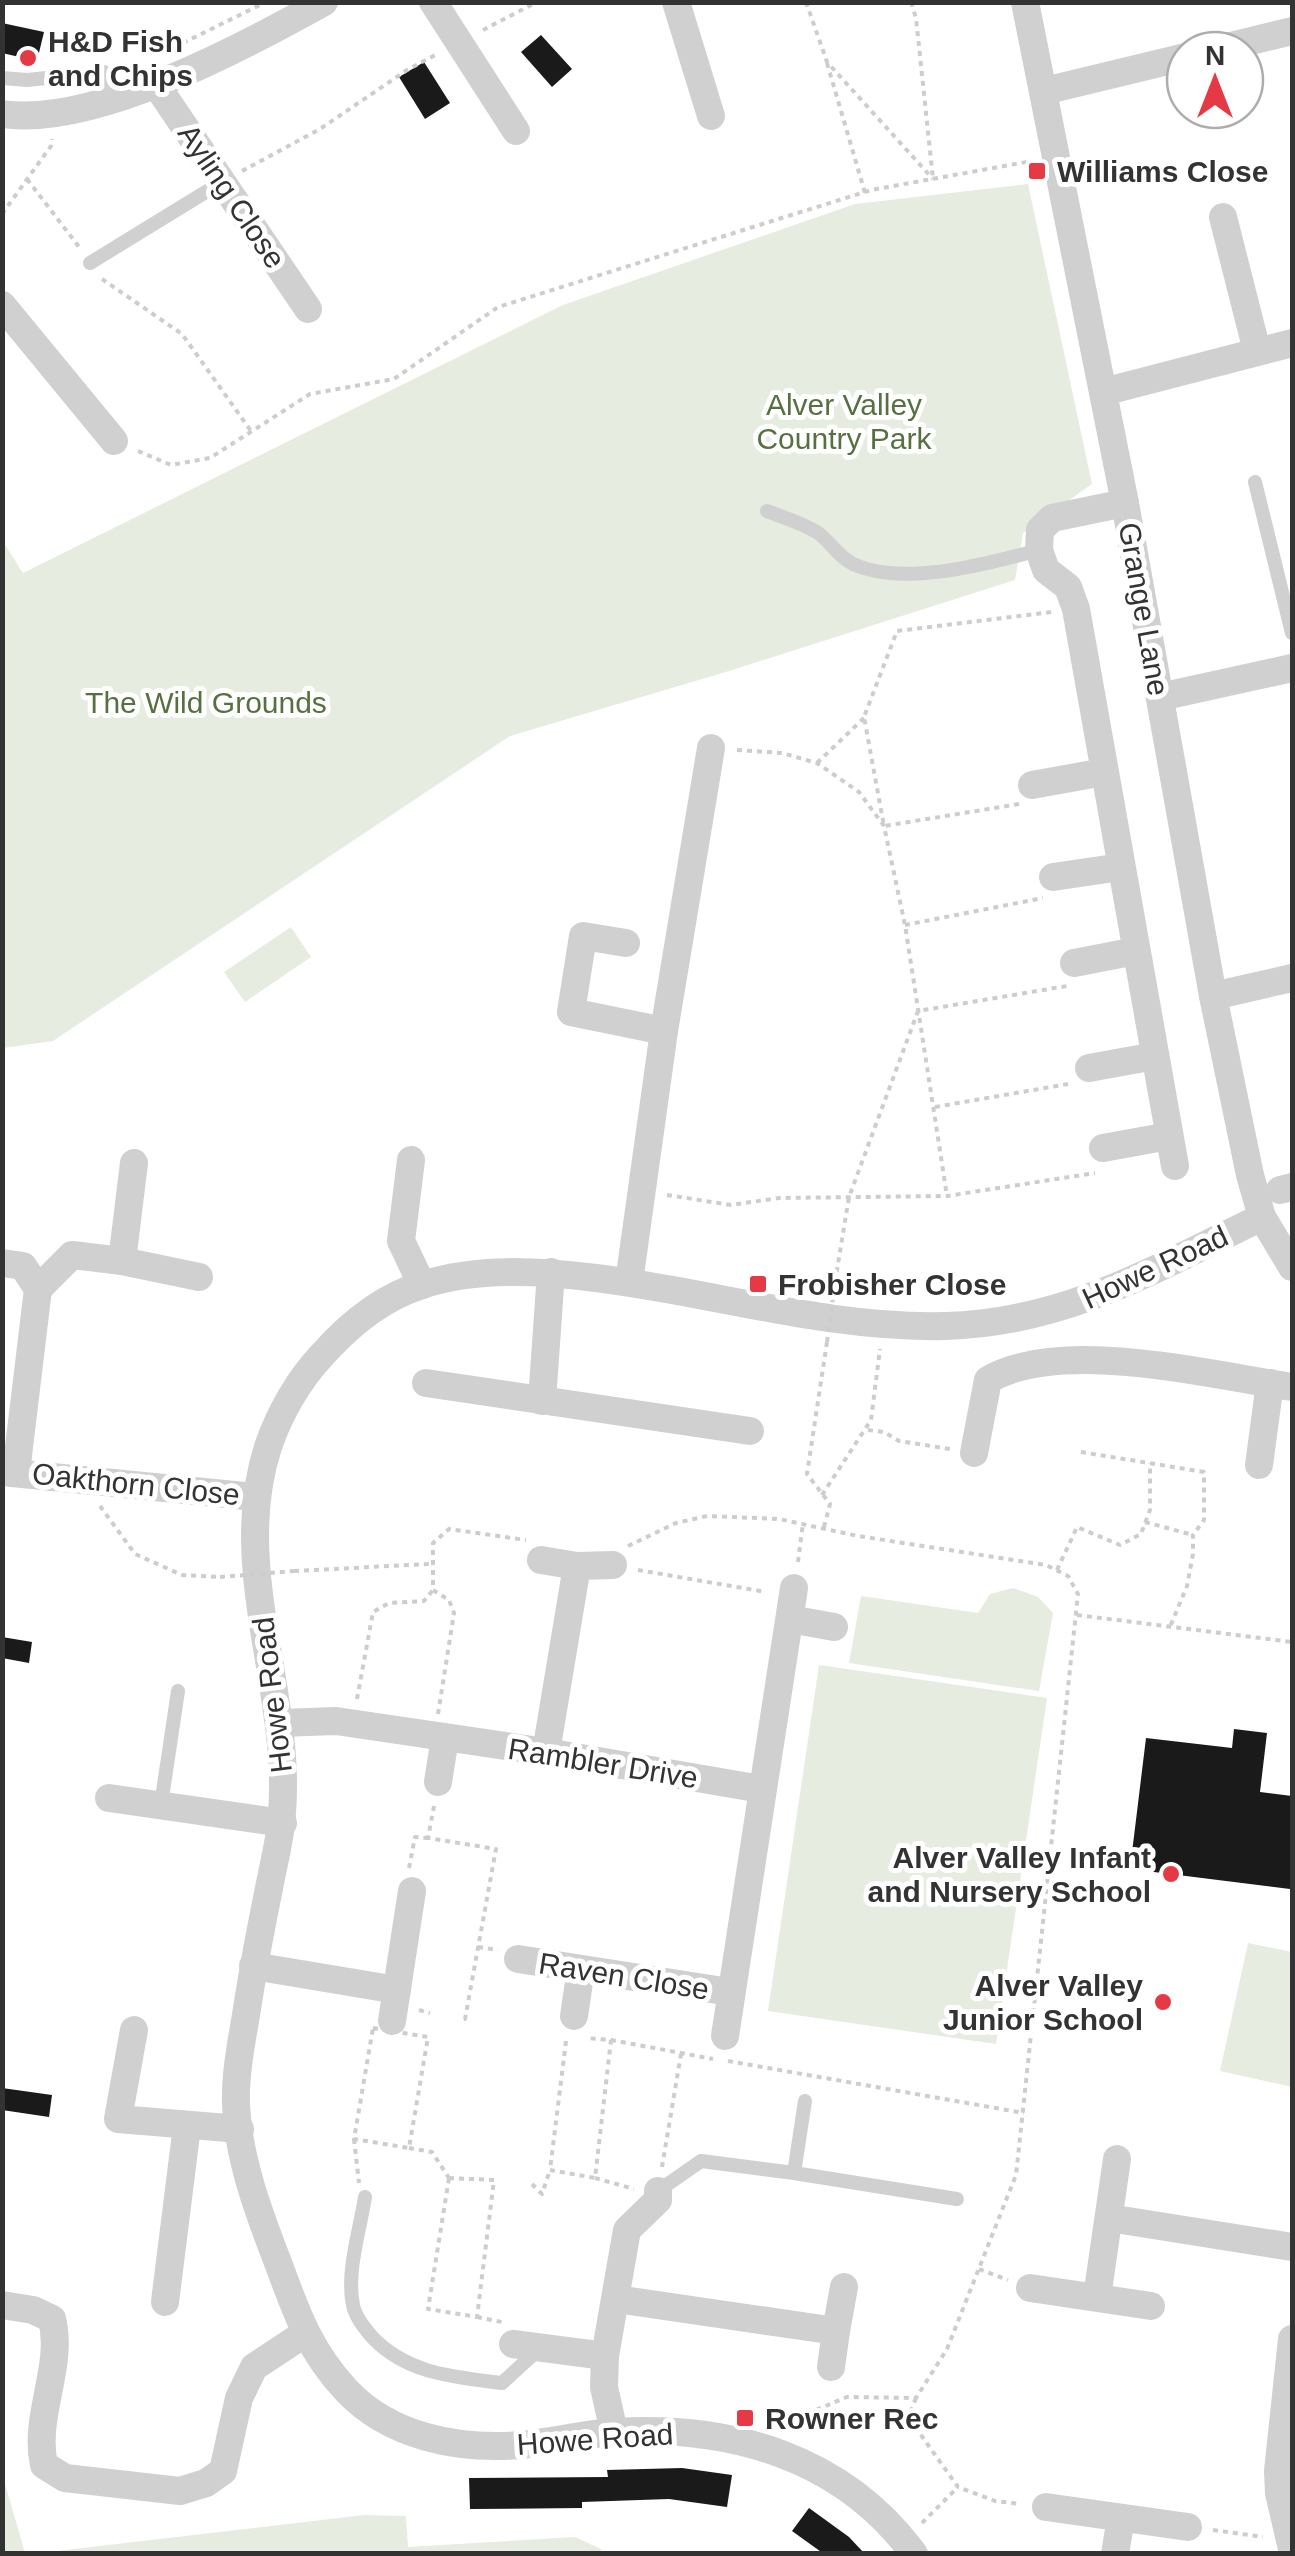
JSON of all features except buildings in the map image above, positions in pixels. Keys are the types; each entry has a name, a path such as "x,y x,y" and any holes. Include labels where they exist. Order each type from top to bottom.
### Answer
{"street":[{"path":"2,114 57,114 118,97 260,38 324,2"},
{"path":"433,2 516,132"},
{"path":"676,2 711,116"},
{"name":"Grange Lane","path":"1024,2 1125,503 1213,996 1250,1175 1262,1216 1292,1267"},
{"path":"1265,38 1292,31"},
{"path":"1044,90 1165,62"},
{"name":"Ayling Close","path":"155,83 308,309"},
{"path":"1224,217 1257,351"},
{"path":"2,305 114,440"},
{"path":"1103,392 1292,343"},
{"path":"1125,503 1052,518 1040,530 1039,550 1046,570 1068,587 1076,609 1175,1166"},
{"path":"1160,697 1292,668"},
{"path":"629,1282 664,1031 711,748"},
{"path":"1032,785 1104,772"},
{"path":"1053,878 1121,866"},
{"path":"626,943 583,936 571,1012 664,1031"},
{"path":"1074,963 1136,952"},
{"path":"1213,996 1292,978"},
{"path":"1089,1068 1155,1056"},
{"path":"1103,1148 1170,1136"},
{"path":"410,1160 400,1241 422,1285"},
{"path":"122,1261 134,1163"},
{"name":"Howe Road","path":"909,2547 869,2503 830,2476 784,2452 744,2440 696,2433 614,2432 518,2445 470,2446 422,2437 384,2420 353,2398 304,2334 254,2198 236,2104 241,2042 283,1823 280,1723 254,1536 256,1497 269,1444 309,1368 343,1332 380,1305 422,1285 485,1274 550,1272 883,1325 988,1324 1070,1306 1111,1291 1262,1216"},
{"path":"2,1263 23,1266 38,1289 72,1255 199,1277"},
{"path":"542,1401 550,1272"},
{"name":"Oakthorn Close","path":"38,1289 9,1472 256,1497"},
{"path":"974,1452 988,1380 1004,1370 1022,1366 1102,1359 1281,1385 1259,1465"},
{"path":"426,1383 750,1432"},
{"path":"541,1560 578,1566 617,1566"},
{"path":"546,1752 578,1566"},
{"name":"Raven Close","path":"724,2036 794,1588"},
{"path":"790,1619 834,1627"},
{"name":"Rambler Drive","path":"280,1723 352,1724 761,1789"},
{"path":"438,1782 446,1738"},
{"path":"110,1798 283,1823"},
{"path":"392,2021 412,1891"},
{"name":"Raven Close","path":"518,1959 730,1992"},
{"path":"254,1966 397,1990"},
{"path":"574,2030 582,1969"},
{"path":"134,2030 118,2119 240,2129"},
{"path":"164,2302 187,2126"},
{"path":"1096,2297 1117,2159"},
{"path":"614,2432 604,2387 605,2356 626,2230 658,2196"},
{"path":"1109,2218 1292,2247"},
{"path":"831,2367 844,2288"},
{"path":"1030,2288 1151,2306"},
{"path":"616,2300 836,2330"},
{"path":"2,2305 52,2318 57,2338 39,2444 44,2465 65,2478 180,2491 206,2482 222,2471 239,2398 254,2367 304,2334"},
{"path":"1290,2532 1278,2471 1292,2339"},
{"path":"526,2346 605,2356"},
{"path":"1046,2507 1188,2527"},
{"path":"1115,2554 1120,2518"}],"lane":[{"path":"2,78 27,80 104,72 118,97"},
{"path":"90,263 222,182"},
{"path":"1254,482 1292,633"},
{"path":"767,512 821,535 854,565 885,572 936,572 1039,550"},
{"path":"161,1805 178,1691"},
{"path":"794,2174 805,2102"},
{"path":"658,2196 701,2162 956,2199"},
{"path":"365,2197 351,2285 353,2308 385,2350 432,2373 502,2384 526,2346"}],"path":[{"path":"178,46 266,2"},
{"path":"222,182 320,129 406,70 536,2"},
{"path":"806,2 864,192"},
{"path":"911,2 933,179"},
{"path":"826,62 933,179"},
{"path":"2,214 51,146 57,114"},
{"path":"114,440 171,464 210,458 310,394 394,378 498,306 864,192 1056,156"},
{"path":"28,179 103,280 182,334 251,432"},
{"path":"817,763 864,717 897,631 1076,609"},
{"path":"864,717 905,925 947,1196"},
{"path":"711,748 782,753 817,763 859,792 884,826"},
{"path":"884,826 1035,802 1032,785"},
{"path":"905,925 1054,896 1053,878"},
{"path":"918,1011 1076,985 1074,963"},
{"path":"824,1528 830,1504 807,1474 849,1197 918,1011"},
{"path":"935,1107 1092,1080 1089,1068"},
{"path":"643,1192 732,1205 779,1198 947,1196 1108,1170 1103,1148"},
{"path":"822,1494 871,1420 883,1325"},
{"path":"866,1429 884,1432 898,1441 974,1452"},
{"path":"1081,1452 1204,1472 1204,1520 1194,1535 1187,1586 1170,1626"},
{"path":"1057,1571 1077,1527 1120,1545 1141,1534 1150,1510 1150,1463"},
{"path":"92,1480 91,1494 135,1554 182,1575 220,1578 430,1564"},
{"path":"1146,1522 1194,1535"},
{"path":"617,1566 777,1594 794,1588 803,1523 858,1536 1046,1565 1068,1576 1078,1594 1016,2174 948,2349 911,2410 916,2428 958,2487 996,2501 1046,2507"},
{"path":"352,1724 374,1612 390,1603 424,1601 433,1590"},
{"path":"1077,1615 1292,1642"},
{"path":"428,1838 438,1782"},
{"path":"412,1891 405,1890 415,1836 496,1849 465,2019 460,2018"},
{"path":"365,2197 356,2175 354,2139 373,2028 428,2037 409,2148"},
{"path":"532,2184 542,2194 550,2170 574,2030 681,2054 1024,2113"},
{"path":"596,2178 611,2040"},
{"path":"550,2170 658,2196 681,2054"},
{"path":"354,2139 432,2152 449,2178 428,2309 477,2318 496,2181 449,2178"},
{"path":"979,2269 1030,2288"},
{"path":"784,2452 809,2413 848,2396 916,2398"},
{"path":"909,2547 958,2487"},
{"path":"1188,2527 1290,2532"}],"green space":[{"name":"The Wild Grounds","path":"1028,184 1092,484 1023,533 1015,580 510,736 53,1041 3,1048 2,540 23,573 563,305 855,204"},
{"path":"291,927 311,957 245,1002 224,972"},
{"path":"1013,1588 1038,1597 1053,1613 1039,1691 849,1663 861,1596 978,1613 990,1594"},
{"path":"819,1665 1047,1698 996,2044 768,2011"},
{"path":"1248,1943 1292,1952 1292,2087 1220,2071"},
{"path":"3,2477 25,2553 3,2553"},
{"path":"364,2515 406,2516 408,2547 575,2537 601,2549 600,2554 40,2553"}],"place":[{"name":"H&D Fish and Chips","path":"28,58"},
{"name":"Williams Close","path":"1037,171"},
{"name":"Frobisher Close","path":"758,1284"},
{"name":"Alver Valley Infant and Nursery School","path":"1171,1874"},
{"name":"Alver Valley Junior School","path":"1163,2002"},
{"name":"Rowner Rec","path":"745,2418"}],"park label":[{"name":"Alver Valley Country Park","path":"844,421"}]}
